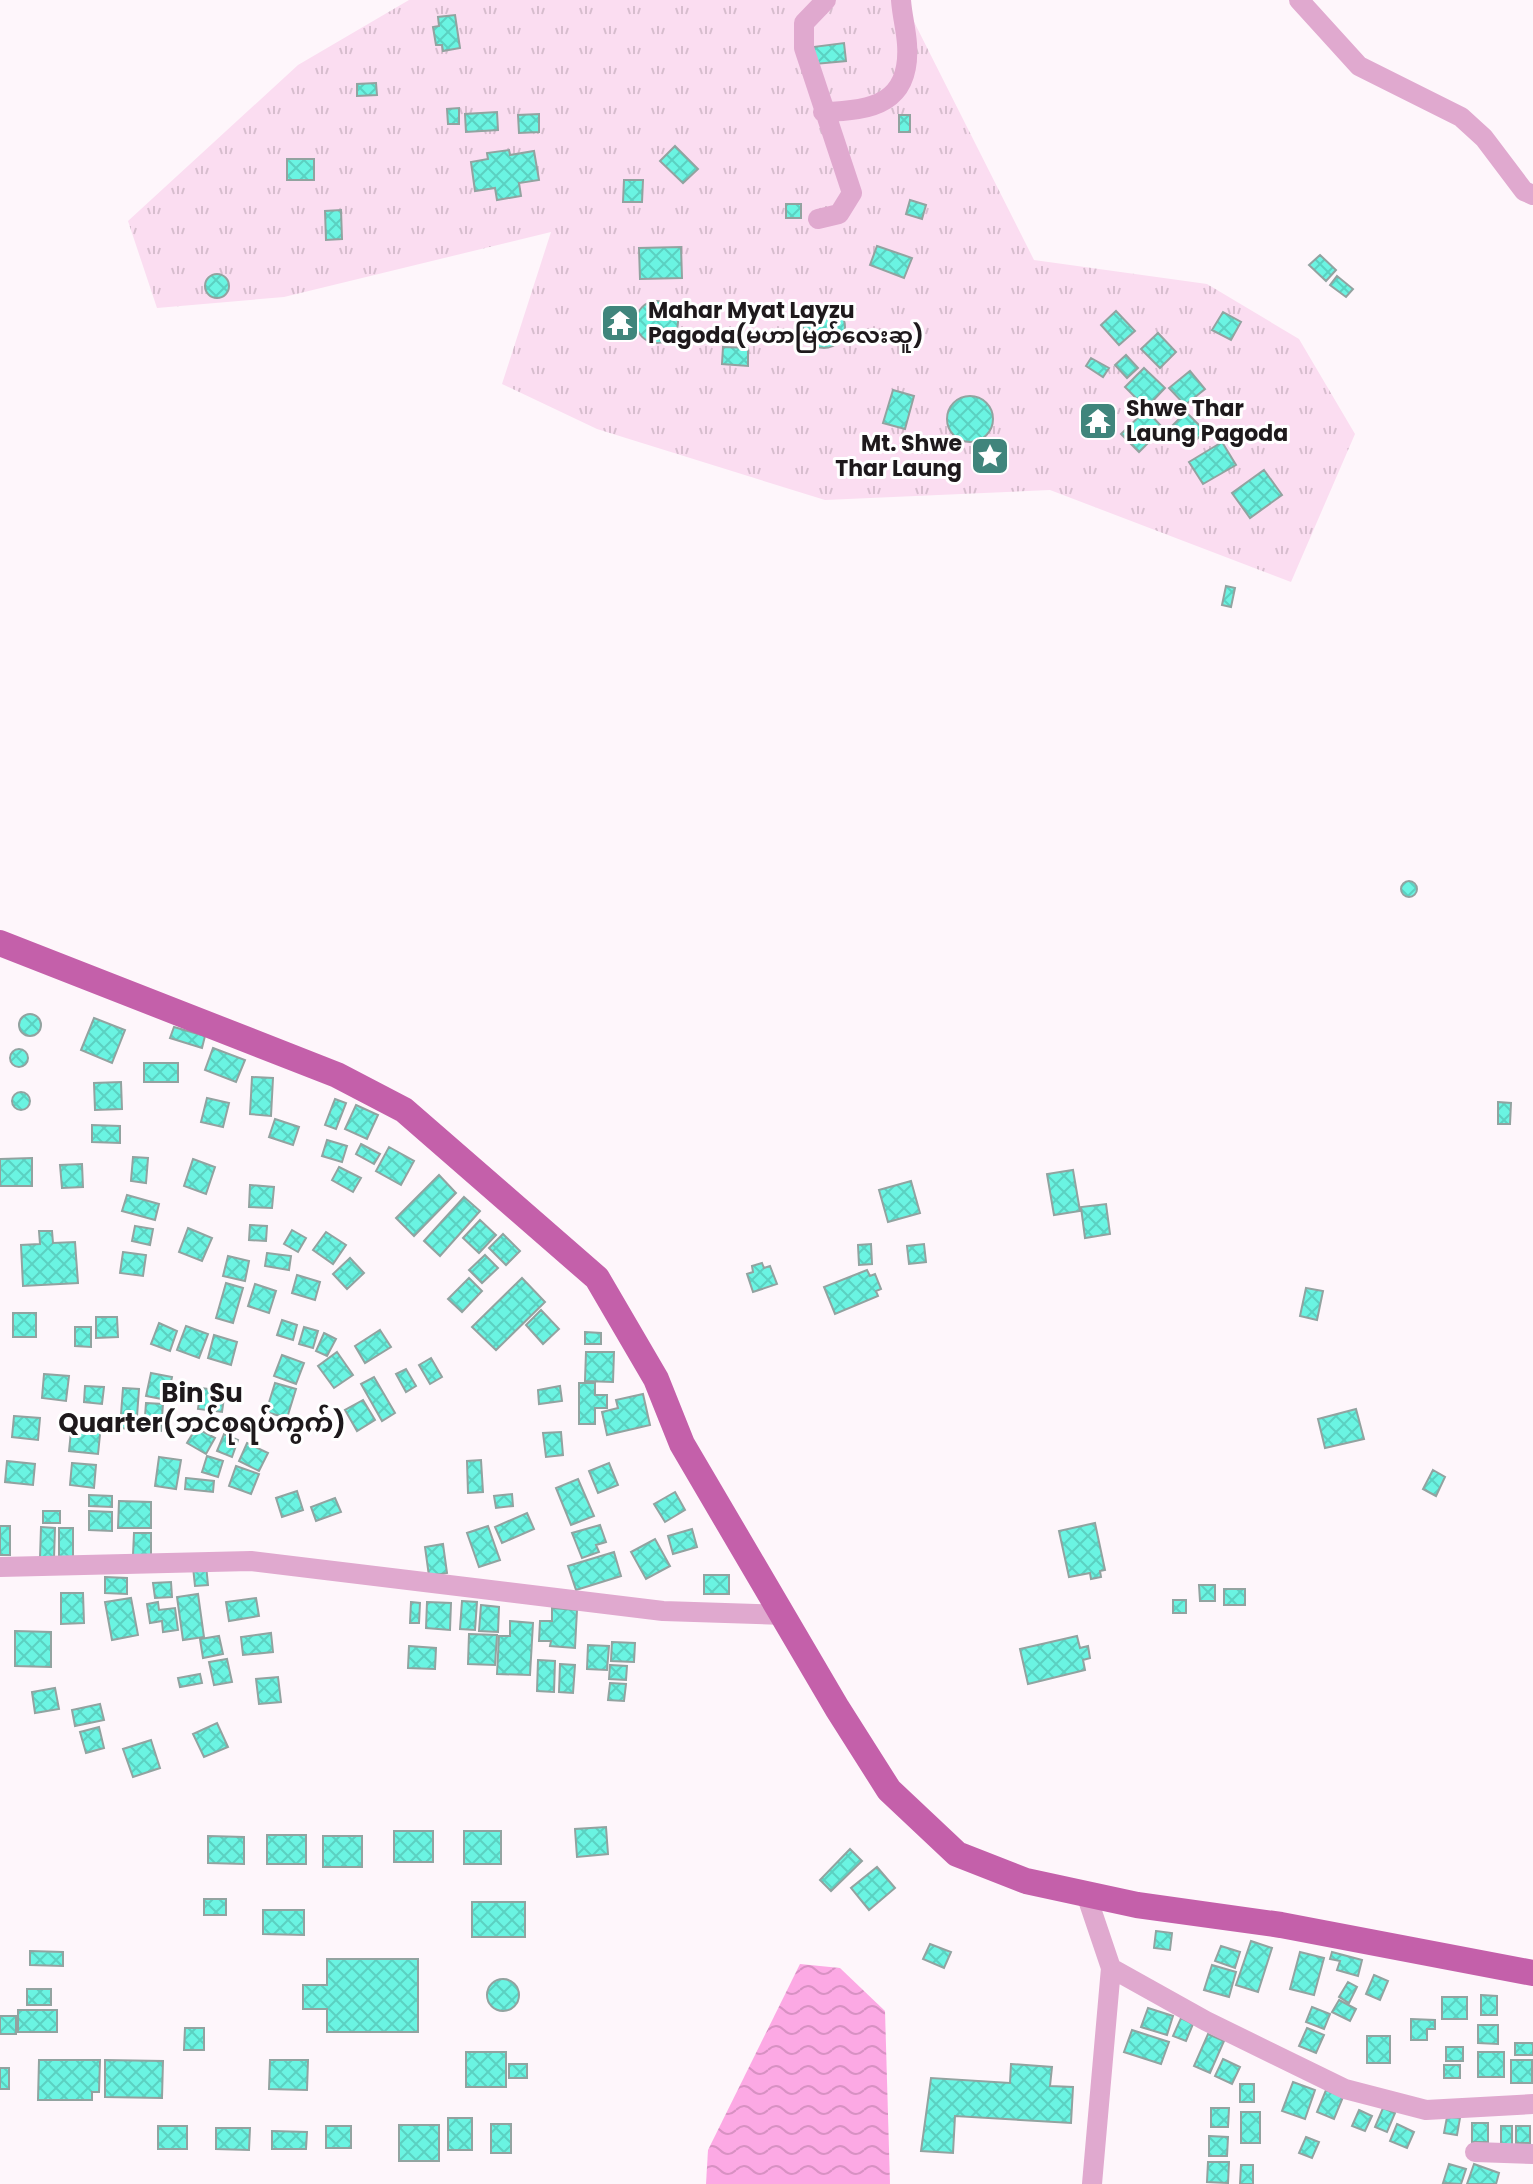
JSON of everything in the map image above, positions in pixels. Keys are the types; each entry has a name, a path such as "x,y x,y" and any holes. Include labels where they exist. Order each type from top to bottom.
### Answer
{"main road":[{"path":"0,943 337,1075 404,1110 597,1278 656,1379 682,1444 889,1790 957,1854 1026,1881 1137,1905 1281,1925 1533,1973"}],"street":[{"path":"818,219 839,214 852,193 843,157 823,112 804,48 804,23 826,0"},
{"path":"823,112 875,106 904,80 907,41 901,0"},
{"path":"1299,0 1359,66 1461,117 1484,138 1524,191 1533,195"},
{"path":"0,1567 251,1561 663,1611 784,1615"},
{"path":"1086,1894 1111,1968 1092,2184"},
{"path":"1111,1968 1206,2021 1345,2089 1426,2110 1533,2104"},
{"path":"1475,2152 1533,2154"}],"green space":[{"path":"409,0 903,0 1034,260 1207,284 1299,339 1355,434 1291,582 1050,490 825,500 597,429 502,384 551,232 284,297 157,308 128,221 298,65"}],"water":[{"path":"800,1964 840,1968 885,2011 890,2184 706,2184 708,2150"}],"building":[{"path":"455,15 460,48 443,51 442,45 436,45 433,27 439,26 438,17"},
{"path":"844,43 846,61 815,64 813,47"},
{"path":"376,83 377,95 357,96 357,84"},
{"path":"459,108 459,124 448,124 447,109"},
{"path":"497,112 498,130 466,132 465,114"},
{"path":"539,114 539,132 519,133 518,115"},
{"path":"899,115 910,115 910,132 899,132"},
{"path":"675,146 698,169 683,183 660,161"},
{"path":"509,150 510,155 534,151 539,180 519,183 521,196 497,200 495,188 475,191 471,162 488,159 487,153"},
{"path":"287,159 314,159 314,180 287,180"},
{"path":"624,180 643,180 642,202 623,202"},
{"path":"910,200 926,205 922,219 906,214"},
{"path":"786,204 801,204 801,218 786,218"},
{"path":"341,210 342,239 326,240 325,211"},
{"path":"877,246 912,258 904,278 870,265"},
{"path":"681,247 682,278 640,279 639,248"},
{"path":"1320,255 1336,270 1326,281 1309,265"},
{"path":"212,274 222,274 229,281 229,291 222,298 212,298 205,291 205,281"},
{"path":"1337,276 1353,289 1346,297 1330,285"},
{"path":"657,301 672,307 678,322 672,337 657,343 642,337 636,322 642,307"},
{"path":"824,306 839,312 845,327 839,342 824,348 809,342 803,327 809,312"},
{"path":"1116,311 1135,331 1119,345 1101,325"},
{"path":"1223,312 1241,322 1231,340 1212,330"},
{"path":"1158,333 1176,352 1160,368 1141,349"},
{"path":"723,347 748,348 748,366 722,364"},
{"path":"1126,355 1138,368 1127,378 1115,365"},
{"path":"1091,358 1109,368 1103,377 1086,366"},
{"path":"1144,368 1165,388 1146,408 1125,387"},
{"path":"1190,371 1205,389 1185,405 1169,388"},
{"path":"893,390 914,396 905,429 883,423"},
{"path":"970,396 986,403 993,419 986,435 970,442 954,435 947,419 954,403"},
{"path":"1146,410 1163,428 1139,452 1121,434"},
{"path":"1186,412 1205,431 1188,448 1169,429"},
{"path":"1222,442 1236,465 1203,484 1189,462"},
{"path":"1264,470 1282,495 1250,518 1232,493"},
{"path":"1226,586 1235,588 1231,607 1222,605"},
{"path":"1409,881 1415,883 1415,895 1409,897 1403,895 1401,889 1403,883"},
{"path":"30,1014 38,1017 41,1025 38,1033 30,1036 22,1033 19,1025 22,1017"},
{"path":"94,1018 125,1030 112,1063 81,1050"},
{"path":"174,1027 205,1036 202,1048 170,1038"},
{"path":"213,1048 245,1060 236,1082 205,1070"},
{"path":"15,1049 23,1049 28,1058 26,1065 15,1067 10,1062 10,1054"},
{"path":"144,1063 178,1063 178,1082 144,1082"},
{"path":"252,1077 273,1078 271,1116 250,1114"},
{"path":"121,1082 122,1109 95,1110 94,1083"},
{"path":"17,1092 25,1092 30,1101 28,1108 17,1110 12,1105 12,1097"},
{"path":"207,1098 229,1103 223,1127 201,1122"},
{"path":"335,1099 346,1103 336,1129 325,1125"},
{"path":"1498,1102 1511,1103 1510,1124 1498,1124"},
{"path":"356,1105 378,1115 367,1139 345,1129"},
{"path":"275,1119 299,1127 293,1145 269,1137"},
{"path":"92,1125 120,1126 120,1143 92,1142"},
{"path":"327,1140 347,1146 342,1162 322,1156"},
{"path":"361,1144 380,1154 374,1164 356,1154"},
{"path":"389,1147 414,1161 401,1185 376,1171"},
{"path":"133,1157 148,1158 146,1183 131,1181"},
{"path":"32,1158 32,1186 0,1186 0,1159"},
{"path":"193,1159 215,1167 206,1194 184,1186"},
{"path":"82,1164 83,1187 62,1188 60,1165"},
{"path":"339,1167 361,1178 353,1192 332,1180"},
{"path":"1073,1170 1080,1211 1054,1215 1047,1174"},
{"path":"439,1175 456,1193 414,1236 396,1218"},
{"path":"911,1181 920,1213 888,1222 879,1190"},
{"path":"250,1185 274,1187 272,1208 249,1207"},
{"path":"127,1195 159,1204 155,1220 122,1211"},
{"path":"464,1197 480,1211 440,1256 424,1241"},
{"path":"1106,1204 1110,1234 1085,1238 1081,1207"},
{"path":"480,1220 496,1235 479,1253 463,1238"},
{"path":"250,1225 267,1226 266,1241 249,1240"},
{"path":"135,1226 153,1229 150,1245 132,1241"},
{"path":"188,1228 212,1238 202,1261 179,1252"},
{"path":"292,1230 306,1238 298,1252 284,1244"},
{"path":"39,1231 52,1231 53,1243 75,1242 78,1283 23,1286 21,1245 40,1244"},
{"path":"326,1232 346,1245 333,1264 313,1250"},
{"path":"503,1234 520,1251 506,1265 489,1248"},
{"path":"871,1244 872,1264 859,1265 858,1245"},
{"path":"924,1244 926,1262 909,1264 907,1246"},
{"path":"123,1252 146,1255 143,1276 120,1273"},
{"path":"267,1253 291,1256 289,1270 265,1266"},
{"path":"485,1255 498,1268 482,1283 469,1270"},
{"path":"228,1256 249,1261 245,1281 223,1276"},
{"path":"350,1258 364,1273 347,1289 333,1274"},
{"path":"762,1263 764,1268 770,1266 777,1284 753,1292 747,1274 753,1272 752,1266"},
{"path":"867,1270 870,1276 875,1274 881,1289 876,1291 878,1296 835,1314 824,1287"},
{"path":"297,1275 320,1282 315,1300 292,1293"},
{"path":"469,1278 482,1291 462,1312 448,1299"},
{"path":"522,1278 545,1302 496,1350 472,1327"},
{"path":"226,1283 243,1288 233,1323 216,1318"},
{"path":"255,1284 276,1291 269,1313 248,1306"},
{"path":"1306,1288 1323,1291 1317,1320 1300,1316"},
{"path":"541,1310 559,1329 543,1344 526,1325"},
{"path":"13,1313 36,1313 36,1337 13,1337"},
{"path":"96,1317 117,1317 118,1337 96,1338"},
{"path":"282,1320 297,1325 293,1340 277,1335"},
{"path":"159,1323 177,1331 170,1351 151,1344"},
{"path":"186,1326 208,1334 199,1358 177,1350"},
{"path":"75,1327 91,1327 91,1347 75,1346"},
{"path":"304,1327 318,1331 313,1348 299,1344"},
{"path":"380,1330 391,1347 365,1363 355,1346"},
{"path":"585,1332 601,1333 601,1344 585,1344"},
{"path":"324,1333 336,1339 327,1356 316,1351"},
{"path":"214,1335 237,1342 231,1365 208,1358"},
{"path":"337,1352 353,1375 334,1388 318,1366"},
{"path":"586,1352 614,1352 613,1382 585,1381"},
{"path":"282,1355 304,1363 296,1384 274,1376"},
{"path":"431,1358 442,1377 430,1384 419,1365"},
{"path":"406,1369 416,1386 406,1392 396,1374"},
{"path":"151,1373 172,1377 167,1400 146,1396"},
{"path":"44,1374 69,1376 66,1401 42,1398"},
{"path":"374,1377 395,1413 382,1421 361,1384"},
{"path":"275,1383 296,1389 287,1418 266,1412"},
{"path":"579,1383 595,1383 595,1395 607,1395 607,1408 595,1408 595,1424 579,1424"},
{"path":"85,1386 104,1387 102,1404 84,1402"},
{"path":"560,1386 562,1401 539,1404 538,1390"},
{"path":"123,1388 139,1389 136,1430 120,1428"},
{"path":"201,1388 225,1391 222,1412 198,1409"},
{"path":"643,1394 650,1425 607,1435 602,1412 618,1408 616,1400"},
{"path":"363,1400 375,1420 357,1431 345,1410"},
{"path":"146,1403 163,1404 161,1431 144,1429"},
{"path":"1356,1409 1364,1439 1325,1448 1318,1419"},
{"path":"14,1416 40,1418 38,1440 12,1437"},
{"path":"72,1422 101,1425 98,1454 69,1451"},
{"path":"196,1428 215,1438 206,1454 187,1443"},
{"path":"561,1432 563,1455 546,1457 543,1433"},
{"path":"224,1434 238,1440 232,1457 217,1451"},
{"path":"247,1443 268,1453 259,1471 239,1461"},
{"path":"207,1456 223,1461 218,1477 202,1472"},
{"path":"159,1457 181,1460 176,1489 155,1486"},
{"path":"481,1460 483,1492 468,1493 467,1461"},
{"path":"7,1461 35,1464 33,1485 5,1482"},
{"path":"72,1463 96,1465 94,1488 70,1485"},
{"path":"609,1463 618,1485 598,1493 589,1471"},
{"path":"236,1466 259,1474 251,1494 229,1486"},
{"path":"1433,1470 1445,1477 1436,1496 1423,1489"},
{"path":"186,1478 214,1481 213,1492 185,1489"},
{"path":"578,1479 594,1516 571,1525 556,1488"},
{"path":"297,1491 303,1510 282,1517 276,1498"},
{"path":"675,1492 685,1510 665,1522 654,1504"},
{"path":"512,1494 513,1506 496,1508 494,1496"},
{"path":"89,1495 112,1496 112,1507 89,1506"},
{"path":"335,1498 341,1512 316,1521 311,1507"},
{"path":"119,1501 151,1502 151,1528 118,1528"},
{"path":"43,1511 60,1511 60,1523 43,1523"},
{"path":"89,1511 112,1512 112,1531 89,1530"},
{"path":"527,1513 534,1529 502,1543 495,1527"},
{"path":"1095,1523 1105,1570 1100,1571 1101,1577 1091,1579 1090,1573 1069,1577 1059,1531"},
{"path":"600,1525 606,1542 596,1545 599,1552 582,1558 572,1533"},
{"path":"0,1526 10,1526 10,1555 0,1555"},
{"path":"488,1526 500,1560 479,1567 467,1533"},
{"path":"41,1527 55,1528 54,1558 40,1558"},
{"path":"59,1528 73,1528 73,1560 59,1560"},
{"path":"692,1529 697,1547 673,1554 668,1536"},
{"path":"134,1533 151,1533 151,1555 133,1555"},
{"path":"655,1539 670,1566 646,1579 631,1552"},
{"path":"443,1544 447,1573 429,1576 425,1547"},
{"path":"614,1552 621,1576 576,1590 568,1566"},
{"path":"206,1565 208,1585 195,1586 193,1567"},
{"path":"704,1575 729,1575 729,1594 704,1594"},
{"path":"105,1577 127,1578 127,1594 105,1593"},
{"path":"171,1582 172,1597 155,1598 153,1583"},
{"path":"1199,1585 1215,1585 1215,1601 1200,1601"},
{"path":"1224,1589 1245,1589 1245,1605 1224,1605"},
{"path":"61,1593 83,1593 84,1623 61,1624"},
{"path":"198,1594 204,1637 183,1640 177,1597"},
{"path":"131,1598 138,1635 112,1640 105,1602"},
{"path":"256,1598 259,1616 229,1621 226,1602"},
{"path":"1173,1600 1186,1600 1186,1613 1173,1613"},
{"path":"462,1601 477,1602 475,1630 460,1629"},
{"path":"158,1602 159,1610 175,1608 178,1630 163,1632 162,1621 150,1623 147,1604"},
{"path":"411,1602 420,1603 419,1623 410,1623"},
{"path":"427,1602 451,1603 450,1630 426,1628"},
{"path":"481,1605 499,1607 498,1632 479,1631"},
{"path":"552,1608 577,1610 575,1648 550,1646 551,1641 539,1641 540,1621 552,1621"},
{"path":"510,1621 533,1623 530,1675 497,1674 499,1636 510,1636"},
{"path":"15,1631 51,1632 51,1667 15,1666"},
{"path":"271,1633 273,1652 243,1655 241,1637"},
{"path":"469,1634 497,1635 495,1665 468,1664"},
{"path":"219,1636 223,1654 203,1658 200,1639"},
{"path":"1077,1636 1080,1648 1088,1646 1090,1658 1083,1660 1085,1670 1028,1684 1020,1649"},
{"path":"612,1642 635,1643 634,1662 611,1661"},
{"path":"588,1645 609,1646 607,1670 587,1669"},
{"path":"409,1646 436,1648 435,1669 408,1668"},
{"path":"227,1659 232,1682 214,1685 209,1662"},
{"path":"538,1660 555,1661 554,1692 537,1691"},
{"path":"560,1664 575,1665 573,1693 559,1692"},
{"path":"610,1665 627,1666 626,1680 609,1679"},
{"path":"200,1674 202,1683 180,1687 178,1678"},
{"path":"278,1677 281,1702 259,1704 256,1679"},
{"path":"610,1683 626,1684 624,1701 608,1700"},
{"path":"55,1688 59,1709 35,1713 32,1692"},
{"path":"100,1704 104,1720 75,1726 72,1710"},
{"path":"217,1723 228,1747 204,1757 193,1734"},
{"path":"99,1727 104,1748 86,1753 80,1732"},
{"path":"151,1740 160,1768 133,1777 123,1749"},
{"path":"606,1827 608,1854 577,1857 575,1829"},
{"path":"394,1831 433,1831 433,1862 394,1862"},
{"path":"464,1831 501,1831 501,1864 464,1864"},
{"path":"267,1835 306,1835 306,1864 267,1864"},
{"path":"208,1836 244,1837 244,1864 208,1863"},
{"path":"323,1836 362,1836 362,1867 323,1867"},
{"path":"850,1849 862,1861 831,1891 820,1880"},
{"path":"877,1867 895,1888 869,1910 851,1888"},
{"path":"204,1899 226,1899 226,1915 204,1915"},
{"path":"472,1902 525,1902 525,1937 472,1937"},
{"path":"263,1910 304,1910 304,1935 263,1934"},
{"path":"1156,1931 1172,1933 1170,1950 1154,1948"},
{"path":"1251,1941 1272,1948 1258,1992 1236,1985"},
{"path":"930,1944 951,1952 944,1968 923,1959"},
{"path":"1221,1946 1240,1952 1235,1968 1215,1961"},
{"path":"30,1951 63,1952 63,1966 30,1965"},
{"path":"1300,1952 1324,1958 1314,1995 1290,1989"},
{"path":"1332,1952 1362,1960 1358,1976 1337,1970 1340,1961 1330,1959"},
{"path":"327,1959 418,1959 418,2032 327,2032 327,2009 303,2009 303,1985 327,1985"},
{"path":"1212,1965 1236,1972 1229,1997 1204,1990"},
{"path":"1374,1975 1388,1981 1380,2000 1366,1994"},
{"path":"503,1979 514,1984 519,1995 514,2006 503,2011 492,2006 487,1995 492,1984"},
{"path":"1348,1982 1357,1987 1349,2003 1339,1997"},
{"path":"27,1989 51,1989 51,2005 27,2005"},
{"path":"1481,1995 1497,1996 1497,2015 1481,2015"},
{"path":"1442,1997 1467,1997 1467,2019 1442,2019"},
{"path":"1339,2000 1356,2009 1350,2021 1332,2012"},
{"path":"1312,2007 1330,2014 1324,2029 1306,2022"},
{"path":"1148,2008 1173,2016 1167,2035 1141,2027"},
{"path":"18,2010 57,2010 57,2032 18,2032"},
{"path":"0,2016 16,2016 16,2034 0,2034"},
{"path":"1181,2018 1193,2024 1186,2041 1173,2036"},
{"path":"1411,2019 1435,2020 1435,2029 1427,2029 1427,2040 1411,2040"},
{"path":"1478,2025 1498,2025 1498,2044 1478,2043"},
{"path":"185,2028 204,2028 204,2050 184,2050"},
{"path":"1307,2028 1324,2035 1316,2053 1299,2046"},
{"path":"1132,2030 1169,2042 1161,2064 1124,2052"},
{"path":"1208,2034 1224,2041 1210,2073 1194,2066"},
{"path":"1367,2036 1390,2036 1390,2063 1367,2063"},
{"path":"1515,2043 1533,2043 1533,2055 1515,2055"},
{"path":"1446,2047 1463,2047 1463,2061 1446,2061"},
{"path":"466,2052 506,2052 506,2087 466,2087"},
{"path":"1478,2052 1504,2052 1504,2077 1478,2077"},
{"path":"1223,2059 1240,2067 1232,2084 1215,2076"},
{"path":"39,2060 100,2060 99,2092 92,2092 92,2100 38,2100"},
{"path":"105,2060 163,2061 162,2098 105,2097"},
{"path":"270,2060 308,2060 307,2090 269,2089"},
{"path":"1511,2060 1532,2060 1532,2083 1511,2083"},
{"path":"509,2064 527,2064 527,2078 509,2078"},
{"path":"1011,2064 1052,2067 1050,2086 1073,2087 1071,2123 955,2116 953,2153 921,2151 931,2078 1010,2083"},
{"path":"1444,2065 1460,2065 1460,2078 1444,2078"},
{"path":"0,2068 9,2068 9,2089 0,2089"},
{"path":"1293,2082 1315,2090 1305,2119 1282,2111"},
{"path":"1240,2084 1254,2084 1254,2102 1240,2102"},
{"path":"1326,2090 1343,2097 1334,2119 1317,2112"},
{"path":"1211,2108 1229,2108 1228,2127 1211,2127"},
{"path":"1383,2108 1395,2113 1387,2132 1375,2127"},
{"path":"1359,2110 1372,2116 1365,2131 1352,2126"},
{"path":"1241,2112 1260,2112 1260,2143 1241,2143"},
{"path":"1447,2117 1460,2118 1457,2135 1444,2133"},
{"path":"448,2118 472,2118 472,2150 448,2150"},
{"path":"1472,2123 1488,2123 1488,2142 1472,2142"},
{"path":"491,2124 511,2124 511,2153 491,2153"},
{"path":"1397,2124 1414,2132 1407,2148 1390,2141"},
{"path":"399,2125 439,2125 439,2161 399,2161"},
{"path":"158,2126 187,2126 187,2149 158,2149"},
{"path":"326,2126 351,2126 351,2148 326,2148"},
{"path":"1501,2126 1512,2126 1512,2147 1501,2147"},
{"path":"1516,2126 1530,2126 1530,2143 1516,2143"},
{"path":"216,2128 250,2128 249,2150 216,2149"},
{"path":"272,2131 307,2132 306,2149 272,2149"},
{"path":"1209,2136 1228,2137 1227,2156 1209,2156"},
{"path":"1306,2137 1319,2142 1312,2158 1299,2153"},
{"path":"1208,2162 1229,2162 1228,2183 1207,2182"},
{"path":"1449,2164 1466,2169 1461,2184 1443,2183"},
{"path":"1474,2164 1499,2173 1496,2184 1467,2184"},
{"path":"1241,2165 1253,2165 1253,2184 1240,2184"}],"place":[{"name":"Mahar Myat Layzu Pagoda(မဟာမြတ်လေးဆူ)","path":"620,323"},
{"name":"Shwe Thar Laung Pagoda","path":"1098,421"},
{"name":"Mt. Shwe Thar Laung","path":"990,456"}],"district":[{"name":"Bin Su Quarter(ဘင်စုရပ်ကွက်)","path":"202,1408"}]}
